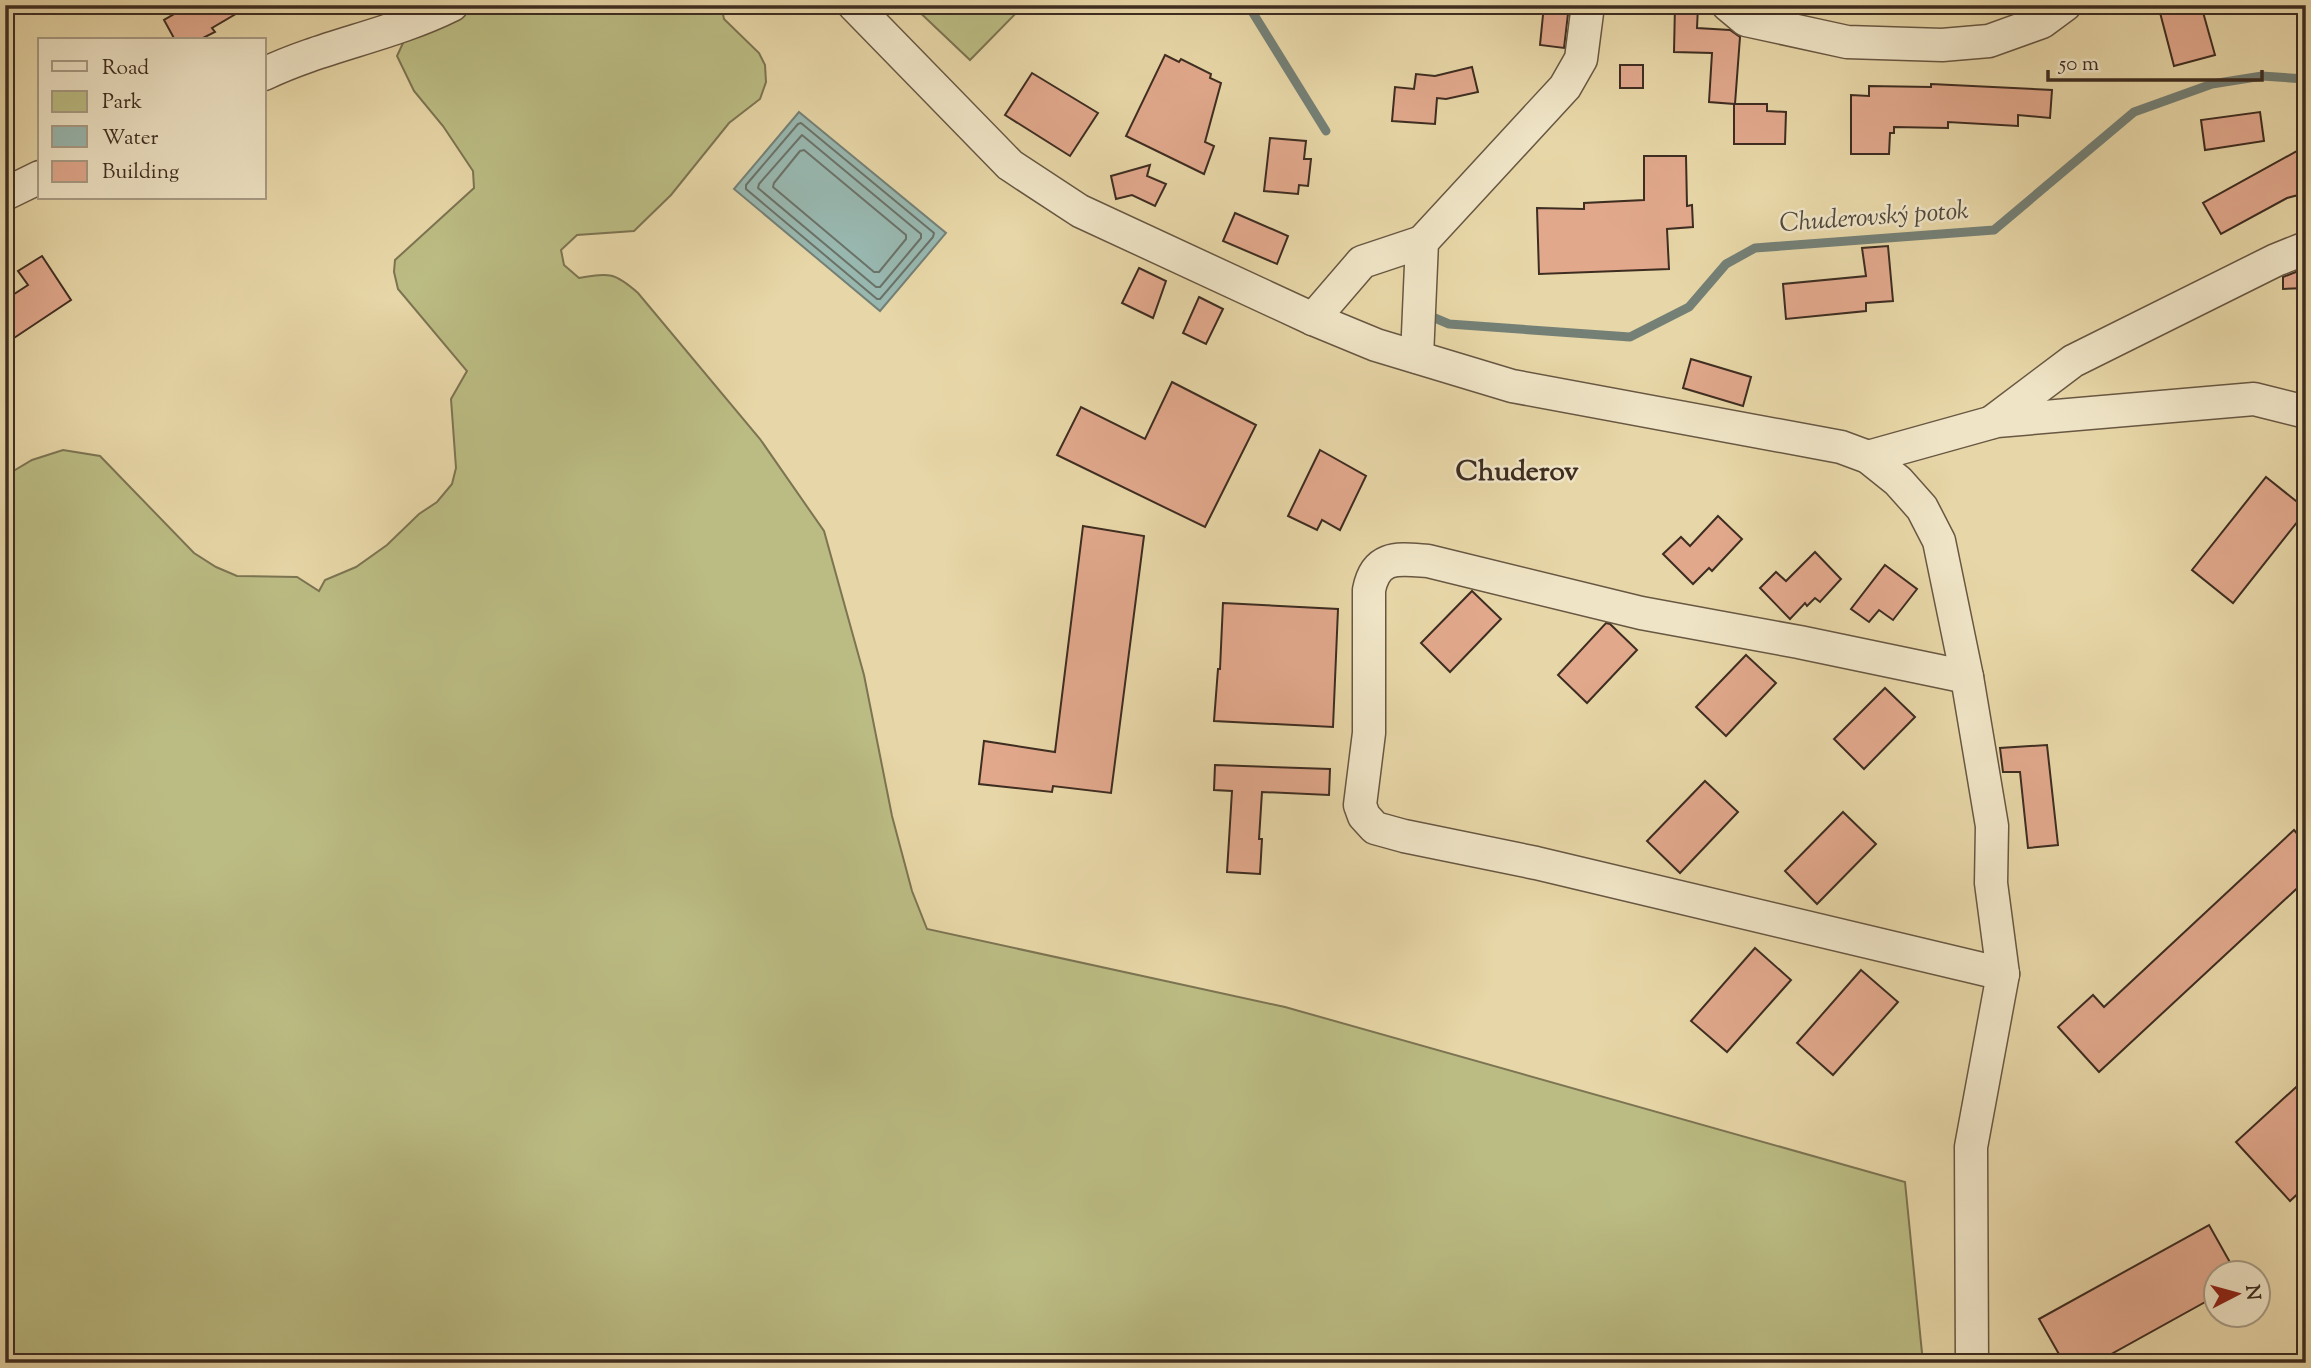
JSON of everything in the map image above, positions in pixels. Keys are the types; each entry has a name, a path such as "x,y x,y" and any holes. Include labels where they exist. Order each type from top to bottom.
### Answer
{"street":[{"path":"266,73 294,60 419,21 452,5"},
{"path":"855,5 1010,165 1080,211 1313,319 1376,345 1418,343 1512,386 1841,447 1868,457 1898,481 1922,508 1939,541 1967,677 1992,826 1991,883 2003,975 1971,1147 1972,1363"},
{"path":"1313,319 1362,262 1408,247 1565,87 1581,59 1588,5"},
{"path":"1728,5 1746,20 1847,42 1942,45 1989,41 2042,22 2065,5"},
{"path":"5,194 38,178"},
{"path":"1408,247 1420,287 1418,343"},
{"path":"1991,423 2073,361 2276,260 2306,248"},
{"path":"1868,457 1991,423 2254,399 2306,412"},
{"path":"1967,677 1641,613 1429,561 1399,559 1382,564 1371,576 1369,733 1360,805 1364,816 1375,828 1404,836 1536,863 2003,975"}],"green space":[{"path":"462,5 721,5 724,19 759,53 765,65 766,82 760,99 729,123 671,195 634,231 577,235 561,250 564,265 579,278 611,276 623,281 638,293 760,439 824,531 864,675 892,816 912,891 927,929 1285,1007 1905,1182 1923,1363 5,1363 5,476 32,460 63,450 100,456 194,553 216,567 237,576 297,577 319,591 325,580 356,567 387,545 419,514 437,502 452,484 456,468 451,399 467,371 398,289 394,272 395,260 474,188 473,171 443,126 414,91 397,56 409,30"},
{"path":"912,5 1024,5 970,60"}],"water":[{"path":"799,112 946,233 880,311 734,189"}],"building":[{"path":"190,5 251,5 212,28 215,32 203,38 174,38 164,20"},
{"path":"1544,5 1569,5 1564,48 1540,45"},
{"path":"1675,5 1698,6 1697,28 1730,30 1740,37 1735,104 1767,104 1767,111 1786,112 1785,144 1734,144 1734,104 1709,102 1712,53 1674,52"},
{"path":"2158,5 2201,5 2215,55 2174,66"},
{"path":"1165,55 1179,62 1181,59 1211,74 1210,78 1221,83 1205,142 1214,146 1204,174 1126,136"},
{"path":"1620,65 1643,65 1643,88 1620,88"},
{"path":"1472,67 1478,92 1446,99 1437,98 1435,124 1392,121 1395,87 1414,89 1416,74 1435,76"},
{"path":"1032,73 1098,113 1070,156 1005,115"},
{"path":"1931,84 2052,90 2050,118 2018,115 2018,126 1948,122 1948,128 1894,127 1894,133 1890,133 1889,154 1851,154 1851,95 1869,96 1869,86 1931,87"},
{"path":"2260,112 2264,141 2205,150 2201,120"},
{"path":"1270,138 1306,141 1304,159 1311,159 1308,186 1299,185 1298,194 1264,191"},
{"path":"2306,146 2306,193 2287,198 2221,234 2203,203"},
{"path":"1644,156 1686,156 1687,206 1692,205 1693,227 1667,229 1669,269 1539,274 1537,208 1584,209 1584,203 1644,200"},
{"path":"1150,165 1147,176 1166,184 1155,206 1132,195 1116,199 1111,176"},
{"path":"1235,213 1288,236 1277,264 1223,241"},
{"path":"1888,246 1893,301 1866,303 1866,311 1786,319 1783,284 1866,276 1862,248"},
{"path":"42,256 71,300 5,344 5,300 28,285 18,271"},
{"path":"1139,268 1166,281 1153,318 1122,303"},
{"path":"2306,268 2306,288 2283,289 2283,277"},
{"path":"1199,297 1223,309 1206,344 1183,333"},
{"path":"1691,359 1751,377 1743,406 1683,388"},
{"path":"1172,382 1256,425 1205,527 1057,455 1081,407 1145,439"},
{"path":"1320,450 1366,476 1340,530 1322,520 1317,530 1288,516"},
{"path":"2266,477 2306,511 2233,603 2192,570"},
{"path":"1718,516 1742,539 1712,571 1709,568 1693,584 1663,554 1681,537 1690,546"},
{"path":"1083,526 1144,536 1111,793 1053,786 1052,792 979,784 984,741 1055,752"},
{"path":"1815,552 1841,579 1820,602 1815,598 1807,606 1805,603 1790,619 1760,588 1776,572 1786,581"},
{"path":"1885,565 1917,589 1893,620 1879,610 1869,622 1851,609"},
{"path":"1472,591 1501,619 1450,672 1421,643"},
{"path":"1223,603 1338,609 1333,727 1214,721"},
{"path":"1606,623 1637,650 1587,703 1558,675"},
{"path":"1746,655 1776,683 1726,736 1696,707"},
{"path":"1885,688 1915,717 1864,769 1834,739"},
{"path":"2047,745 2058,845 2028,848 2020,772 2003,772 2000,748"},
{"path":"1215,765 1330,769 1329,795 1262,792 1260,874 1227,872 1232,791 1214,790"},
{"path":"1705,781 1738,812 1680,873 1647,841"},
{"path":"1843,812 1876,844 1817,904 1785,871"},
{"path":"2294,830 2306,844 2306,880 2099,1072 2058,1027 2093,995 2104,1007"},
{"path":"1755,948 1791,980 1727,1052 1691,1021"},
{"path":"1861,970 1898,1002 1833,1075 1797,1043"},
{"path":"2306,1078 2306,1186 2290,1201 2236,1142"},
{"path":"2209,1225 2229,1260 2202,1260 2202,1304 2095,1363 2064,1363 2039,1319"}],"waterway":[{"name":"Chuderovský potok","path":"1248,5 1326,131"},
{"name":"Chuderovský potok","path":"1430,316 1449,324 1630,337 1689,307 1726,264 1755,248 1994,230 2134,112 2212,84 2262,76 2306,79"}],"district":[{"name":"Chuderov","path":"1517,473"}]}
